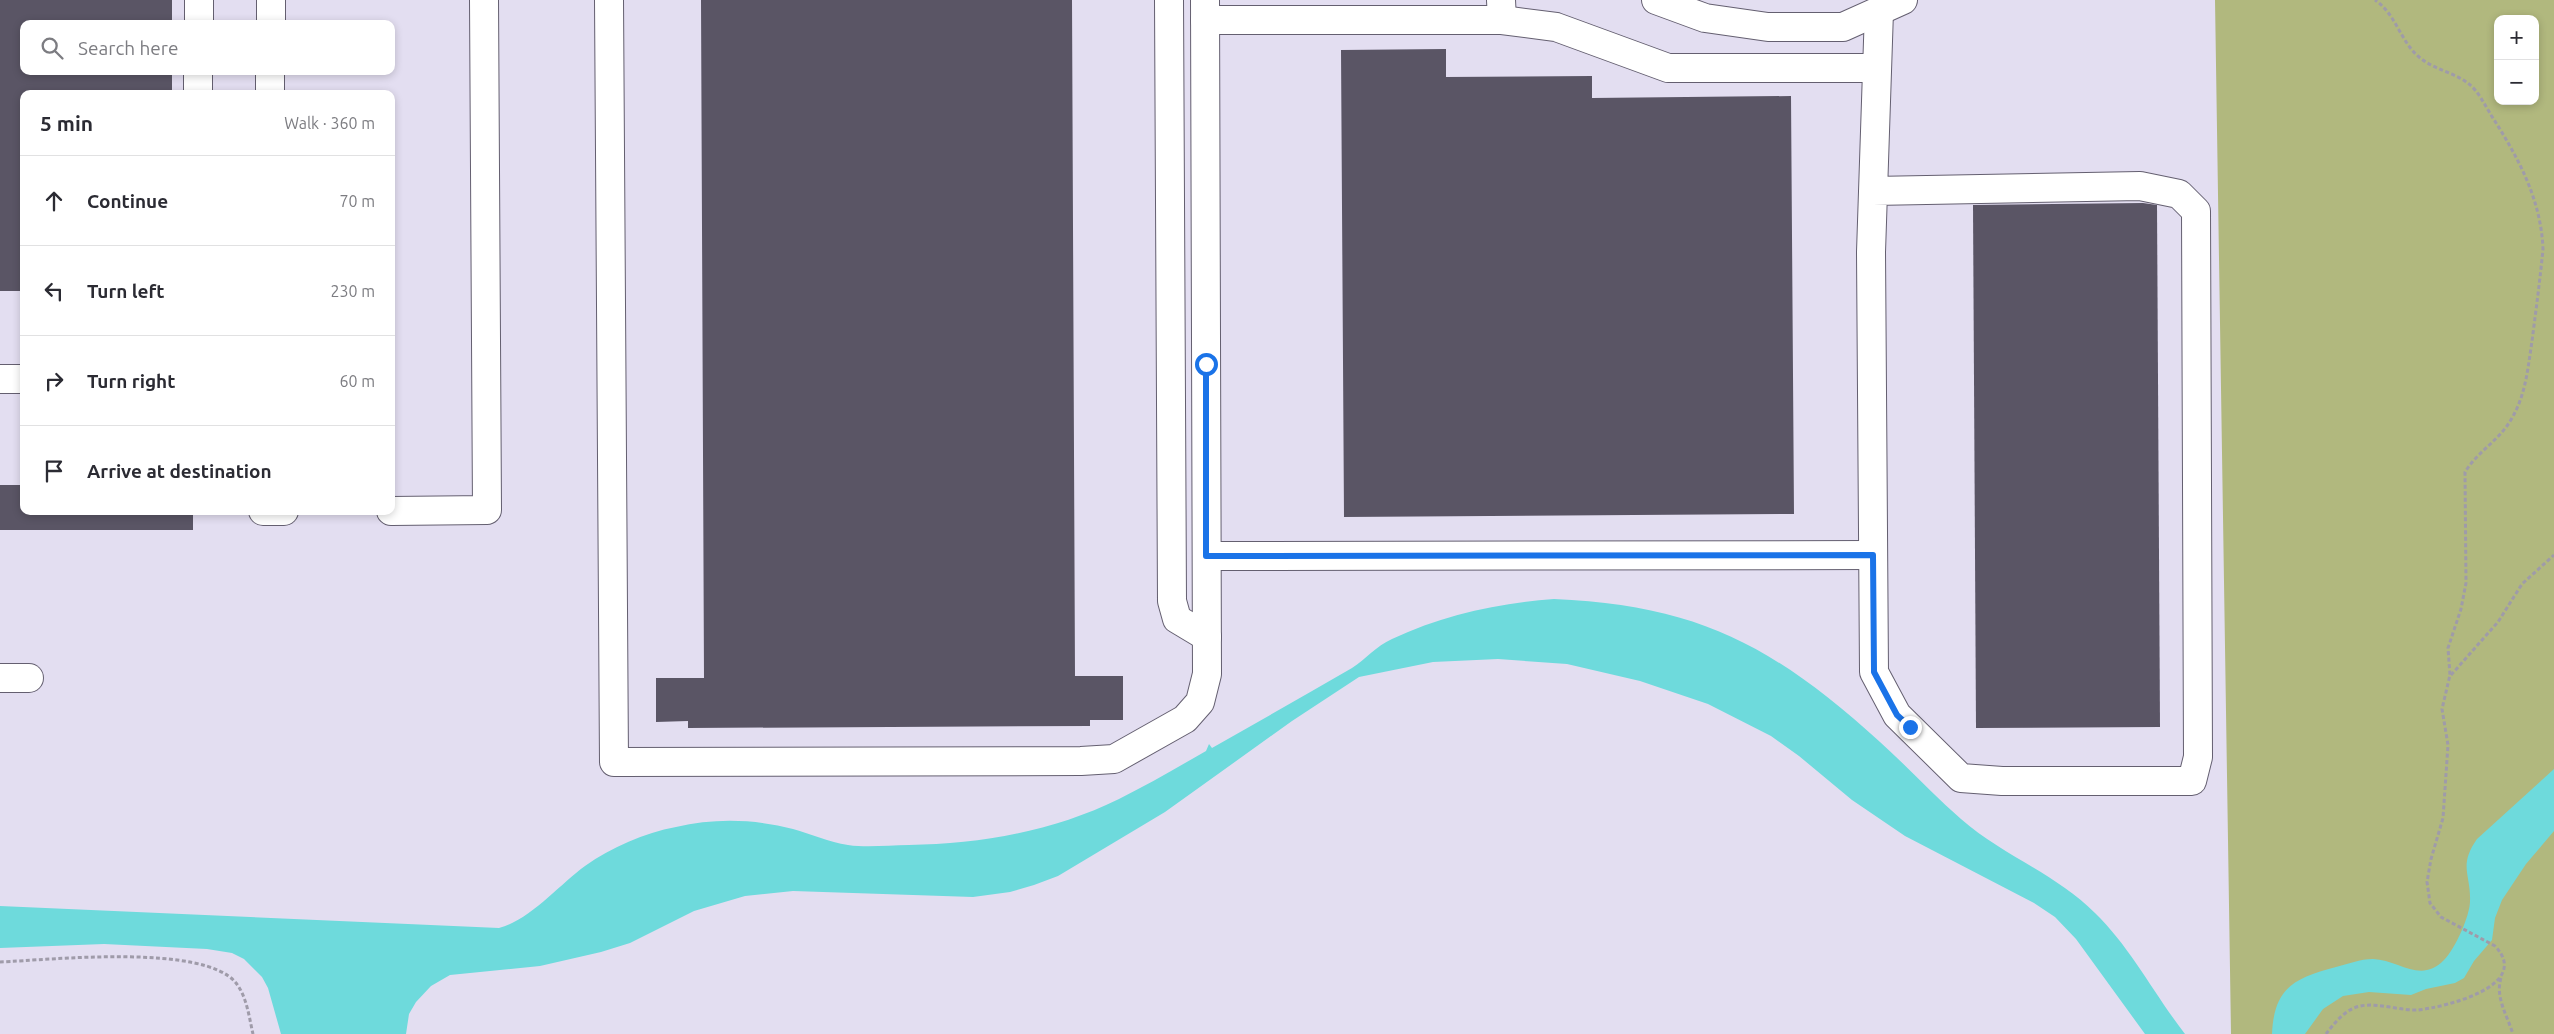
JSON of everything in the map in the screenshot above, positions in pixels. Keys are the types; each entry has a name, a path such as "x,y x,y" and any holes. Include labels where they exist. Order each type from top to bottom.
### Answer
{"lane":[{"path":"199,0 199,20"},
{"path":"271,0 271,20"},
{"path":"395,511 487,510 484,0"},
{"path":"609,0 614,762 1071,761 1114,758 1185,719 1200,702 1207,674 1205,10 1502,10 1556,27 1668,68 1877,68"},
{"path":"1169,0 1172,601 1177,619 1207,637"},
{"path":"1656,0 1705,18 1768,27 1843,27 1903,0"},
{"path":"1873,191 2140,186 2179,194 2196,211 2198,757 2192,781 2002,781 1961,778 1897,715 1874,672 1871,252 1877,68 1879,11"},
{"path":"198,75 198,90"},
{"path":"270,75 270,90"},
{"path":"1170,249 1206,248"},
{"path":"0,379 20,379"},
{"path":"1206,556 1873,555"},
{"path":"0,678 29,678"}],"path":[{"path":"2375,0 2386,8 2418,57 2437,69 2470,84 2522,169 2534,195 2542,228 2543,249 2538,303 2527,378 2513,417 2502,433 2474,457 2465,472 2466,583 2461,609 2448,648 2450,675 2442,709 2448,745 2443,818 2431,859 2427,882 2430,903 2442,917 2495,946 2505,962 2498,987 2500,1000 2513,1034"},
{"path":"2450,675 2498,622 2522,584 2554,555"},
{"path":"0,962 82,956 132,957 211,967 227,975 240,991 253,1034"},
{"path":"2326,1034 2339,1018 2354,1008 2394,1006 2416,1010 2439,1006 2486,989 2502,978"}],"shaded area":[{"path":"2215,0 2554,0 2554,1034 2231,1034"},
{"path":"1554,599 1605,603 1651,611 1693,622 1732,637 1769,657 1805,680 1880,742 1940,800 1977,832 2080,899 2120,941 2185,1034 2145,1034 2076,939 2055,917 2034,903 1905,836 1852,800 1799,756 1771,736 1708,704 1640,681 1567,664 1498,659 1433,662 1359,677 1292,721 1165,812 1058,876 1034,885 1010,892 973,897 793,891 745,896 694,911 630,943 601,952 540,966 450,975 431,986 416,1002 409,1014 406,1034 281,1034 268,988 262,977 244,959 232,953 207,949 104,944 0,948 0,906 499,928 522,918 585,866 617,847 652,833 705,822 764,823 793,829 841,844 863,846 963,842 1017,834 1069,820 1119,799 1206,751 1209,744 1212,748 1352,668 1386,642 1411,631 1471,611"},
{"path":"2554,769 2554,831 2526,864 2502,900 2495,918 2492,940 2474,961 2464,978 2455,983 2426,989 2411,995 2369,992 2343,996 2323,1009 2305,1034 2272,1034 2277,1005 2282,995 2289,987 2309,976 2368,959 2383,960 2418,970 2427,970 2435,967 2444,960 2457,940 2465,923 2469,907 2470,892 2467,863 2471,848 2477,839"}],"building":[{"path":"0,0 172,0 172,20 20,20 20,75 172,75 172,90 20,90 20,291 0,291"},
{"path":"701,0 1072,0 1075,676 1123,676 1123,720 1090,720 1090,726 688,728 688,721 656,722 656,678 704,678"},
{"path":"1446,49 1446,77 1592,76 1592,98 1791,96 1794,514 1344,517 1341,50"},
{"path":"2143,203 2157,205 2160,727 1976,728 1973,205"},
{"path":"0,485 20,485 20,515 193,515 193,530 0,530"}],"route":[{"path":"1206,364 1206,556 1873,555 1874,672 1897,715 1910,727"}]}
